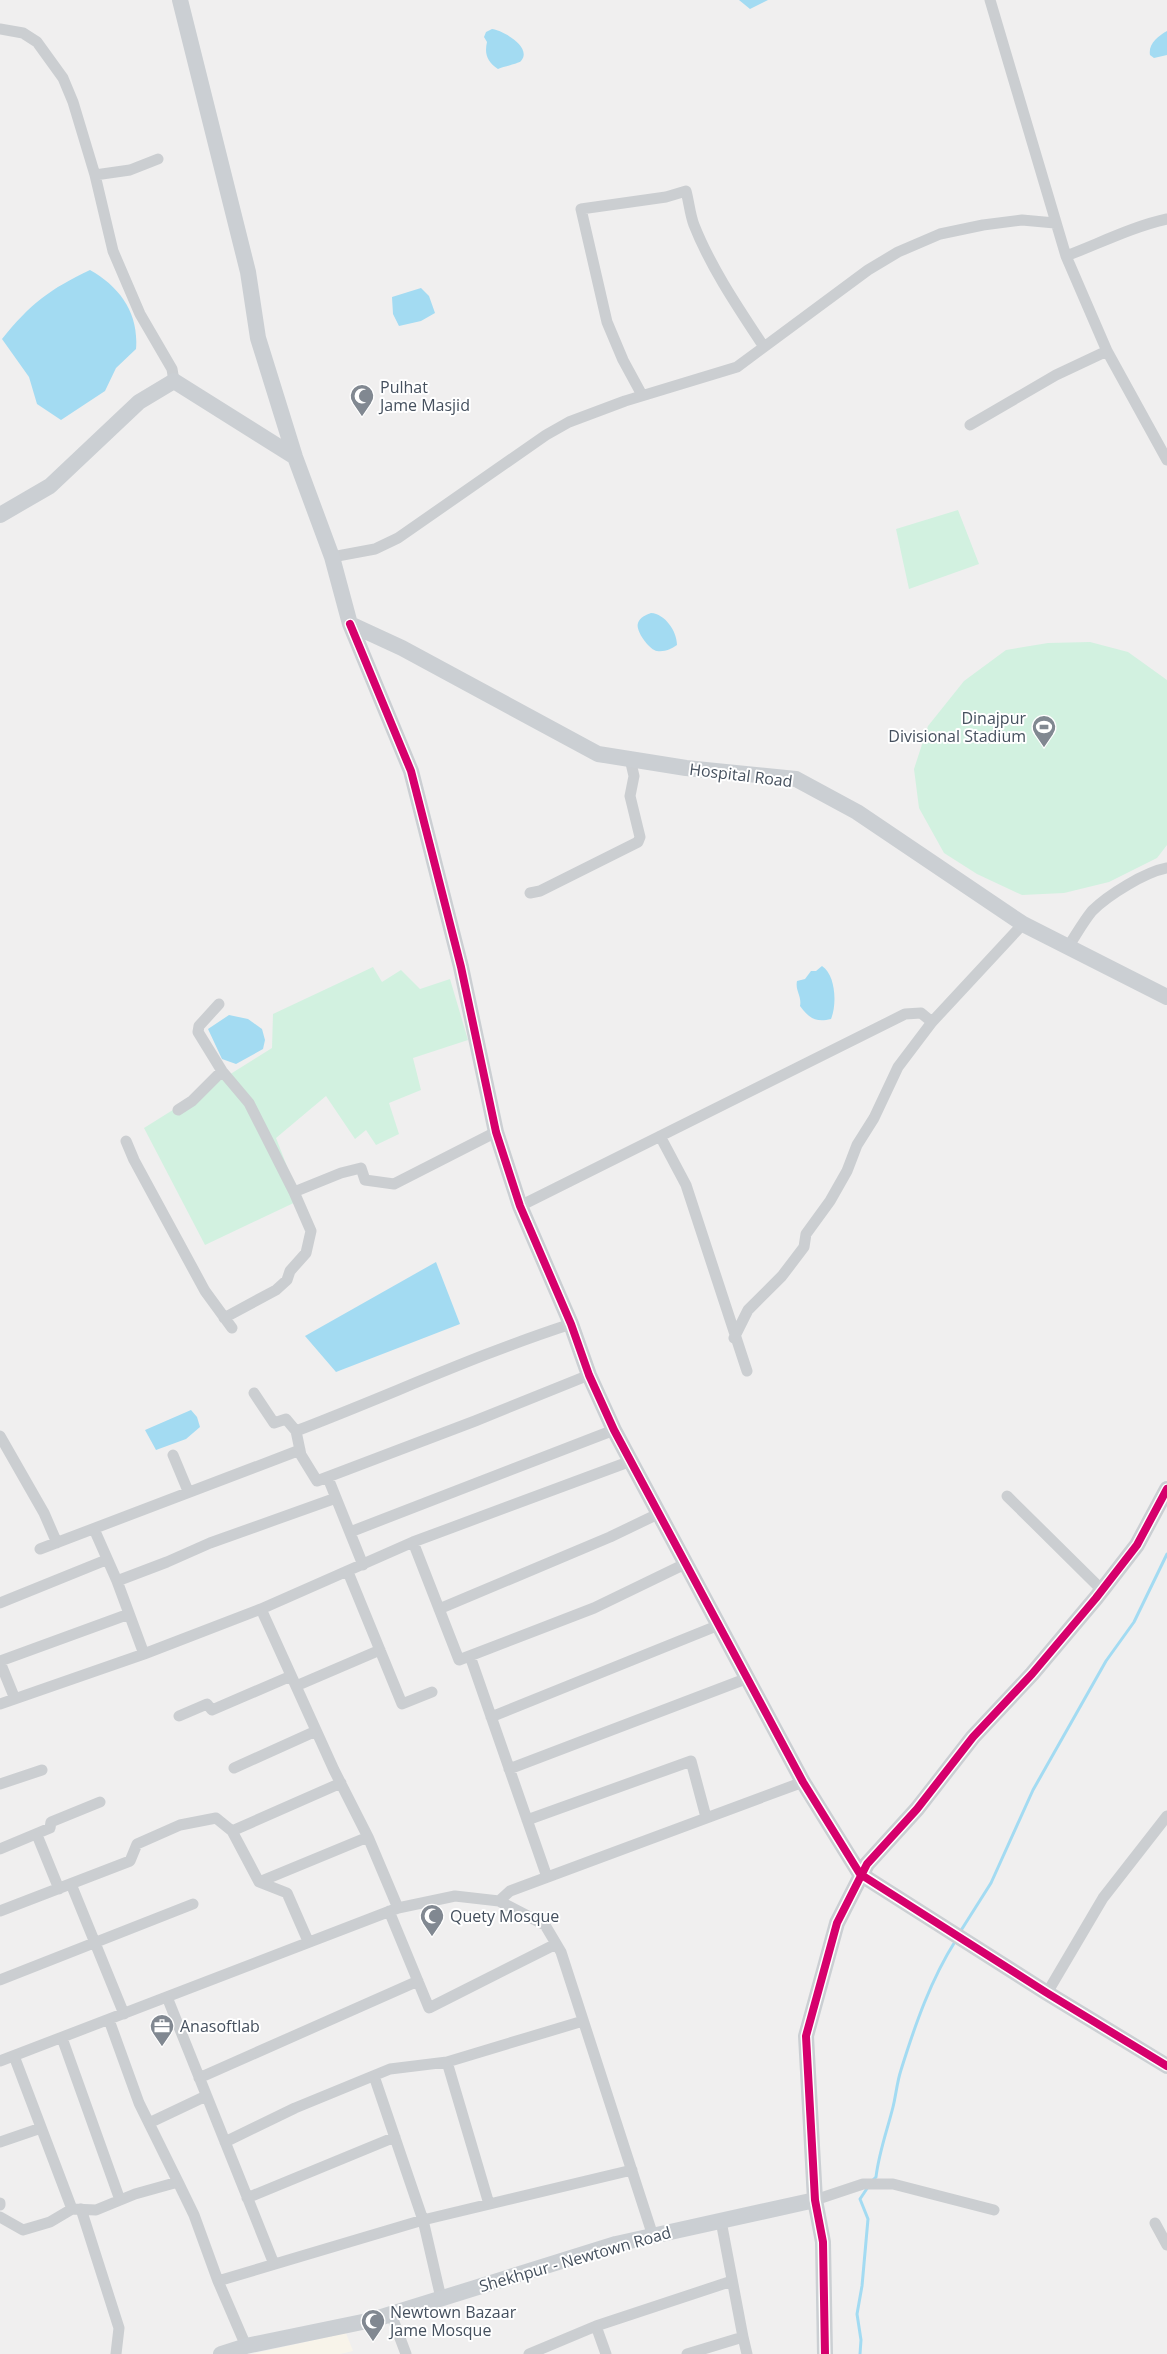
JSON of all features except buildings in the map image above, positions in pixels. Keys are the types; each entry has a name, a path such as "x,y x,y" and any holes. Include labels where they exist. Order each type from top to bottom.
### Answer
{"street":[{"path":"180,0 248,272 258,338 295,457 332,557 350,624 411,771 461,967 496,1132 520,1206 571,1324 589,1375 614,1430 803,1782 860,1874 1047,1993 1167,2066"},
{"path":"990,0 1066,256 1107,351 1167,460"},
{"path":"0,28 23,33 37,42 63,78 73,102 96,175 113,251 140,314 172,369 174,381 295,457"},
{"path":"96,175 130,170 158,159"},
{"path":"642,395 623,360 607,322 581,209 686,191 694,225 710,257 734,302 764,347"},
{"path":"1066,256 1128,233 1146,224 1167,219"},
{"path":"332,557 375,549 398,538 569,422 642,395 737,366 868,270 898,252 940,234 983,225 1022,220 1055,223"},
{"path":"970,425 1056,374 1107,351"},
{"path":"0,515 50,486 139,402 174,381"},
{"name":"Hospital Road","path":"350,624 402,648 598,754 686,768 796,779 857,812 1023,924 1167,997"},
{"path":"530,893 540,891 638,842 640,837 630,796 634,776 630,759"},
{"path":"1068,947 1094,909 1128,885 1158,870 1167,868"},
{"path":"734,1338 748,1310 782,1276 804,1247 806,1234 830,1201 847,1171 857,1145 874,1118 898,1067 932,1022 1023,924"},
{"path":"219,1004 198,1026 198,1032 222,1071 249,1102 294,1192 310,1231 306,1253 290,1271 287,1280 276,1290 224,1318"},
{"path":"520,1206 905,1014 921,1013 932,1022"},
{"path":"178,1110 192,1101 222,1071"},
{"path":"294,1192 335,1175 360,1168 365,1180 394,1184 496,1132"},
{"path":"660,1136 686,1185 746,1371"},
{"path":"126,1140 134,1160 205,1291 232,1328"},
{"path":"296,1431 371,1403 481,1356 571,1324"},
{"path":"254,1393 274,1423 286,1419 296,1431 300,1450 308,1468 317,1481 589,1375"},
{"path":"350,1532 614,1430"},
{"path":"0,1436 44,1513 57,1543"},
{"path":"40,1549 188,1491 300,1450"},
{"path":"173,1455 188,1491"},
{"path":"0,1704 144,1654 261,1609 413,1542 631,1461"},
{"path":"328,1478 364,1565"},
{"path":"825,2354 823,2242 815,2200 806,2036 837,1923 860,1874 917,1809 973,1737 1032,1674 1102,1590 1137,1545 1167,1489"},
{"path":"1007,1496 1102,1590"},
{"path":"117,1582 210,1543 336,1498"},
{"path":"439,1609 610,1537 660,1513"},
{"path":"94,1529 117,1582 144,1654"},
{"path":"413,1542 459,1660 594,1608 687,1563"},
{"path":"0,1603 106,1560"},
{"path":"348,1572 402,1704 432,1692"},
{"path":"261,1609 316,1730 368,1837 429,2008 556,1944"},
{"path":"15,1699 0,1662 129,1614"},
{"path":"491,1717 720,1625"},
{"path":"179,1716 207,1704 212,1710 380,1650"},
{"path":"470,1656 547,1877"},
{"path":"509,1769 748,1678"},
{"path":"234,1768 316,1730"},
{"path":"527,1820 691,1761 706,1818"},
{"path":"0,1784 42,1770"},
{"path":"499,1901 510,1892 547,1877 803,1782"},
{"path":"232,1831 341,1783"},
{"path":"0,1849 37,1835 50,1828 51,1822 100,1802"},
{"path":"1047,1993 1103,1898 1167,1816"},
{"path":"0,1911 130,1861 137,1844 180,1825 216,1818 232,1831 259,1882 287,1893 308,1941"},
{"path":"37,1835 59,1889"},
{"path":"259,1882 368,1837"},
{"path":"72,1884 124,2014"},
{"path":"0,2061 393,1909 455,1896 499,1901 545,1925 561,1952 653,2236"},
{"path":"0,1980 193,1904"},
{"path":"199,2078 418,1981"},
{"path":"167,1997 274,2264"},
{"path":"109,2020 139,2103 194,2215 218,2281 246,2346"},
{"path":"225,2142 295,2108 390,2069 448,2062 583,2021"},
{"path":"62,2038 120,2200"},
{"path":"14,2056 41,2128 76,2209 119,2328 116,2354"},
{"path":"448,2062 490,2204"},
{"path":"374,2076 423,2220 441,2298"},
{"path":"149,2123 206,2096"},
{"path":"0,2142 41,2128"},
{"path":"247,2198 395,2137"},
{"path":"218,2281 423,2220 632,2170"},
{"path":"0,2217 23,2230 50,2222 76,2209 96,2210 120,2200 178,2182"},
{"path":"815,2200 863,2184 893,2184 994,2210"},
{"name":"Shekhpur - Newtown Road","path":"221,2354 246,2346 372,2320 616,2244 815,2200"},
{"path":"720,2221 747,2354"},
{"path":"1155,2223 1167,2245"},
{"path":"528,2354 596,2326 732,2281"},
{"path":"391,2314 406,2354"},
{"path":"596,2326 606,2354"},
{"path":"688,2354 743,2338"}],"shaded area":[{"path":"346,2333 353,2351 340,2354 252,2354"}],"green space":[{"path":"958,510 979,564 909,589 896,529"},
{"name":"Dinajpur Divisional Stadium","path":"1090,642 1128,652 1167,680 1167,845 1157,858 1109,882 1064,893 1022,895 977,874 944,853 919,808 914,769 928,726 964,681 1006,650 1048,643"},
{"path":"373,967 382,982 401,970 420,989 450,979 468,1040 413,1058 421,1090 389,1103 399,1134 376,1145 366,1130 355,1139 326,1096 276,1138 300,1200 205,1245 144,1128 272,1048 273,1014"}],"water":[{"path":"739,0 768,0 750,9"},
{"path":"492,29 509,36 520,45 524,56 521,61 498,69 492,64 488,58 487,42 484,37 486,32"},
{"path":"1167,31 1167,55 1154,58 1150,55 1152,44"},
{"path":"90,270 110,284 125,302 134,324 136,349 116,368 105,391 61,420 37,404 29,377 2,339 22,316 42,298 63,284"},
{"path":"421,288 429,296 435,313 421,321 399,326 393,314 392,297"},
{"path":"651,613 661,616 669,624 675,634 677,645 668,650 657,651 647,644 639,631 638,623 645,615"},
{"path":"822,966 827,970 833,983 834,1006 831,1019 817,1020 807,1014 800,1006 797,981 805,979 811,971 816,971"},
{"path":"229,1015 248,1019 262,1029 265,1040 263,1049 236,1064 222,1059 208,1029"},
{"path":"436,1262 460,1324 336,1372 305,1336"},
{"path":"191,1410 197,1417 200,1427 186,1439 156,1450 145,1430"}],"waterway":[{"path":"960,1932 991,1883 1033,1790 1106,1661 1134,1622 1167,1554"},
{"path":"873,2180 876,2177 900,2075 912,2036 931,1986 956,1940"},
{"path":"860,2354 861,2340 857,2314 862,2286 868,2219 860,2199 868,2187"}],"cycle path":[{"path":"350,624 411,771 461,967 496,1132 520,1206 571,1324 589,1375 614,1430 803,1782 860,1874 1047,1993 1167,2066"},
{"path":"825,2354 823,2242 815,2200 806,2036 837,1923 867,1864 917,1809 973,1737 1032,1674 1096,1598 1137,1545 1167,1489"}],"place":[{"name":"Pulhat Jame Masjid","path":"362,417"},
{"name":"Dinajpur Divisional Stadium","path":"1044,748"},
{"name":"Quety Mosque","path":"432,1937"},
{"name":"Anasoftlab","path":"162,2047"},
{"name":"Newtown Bazaar Jame Mosque","path":"373,2342"}]}
